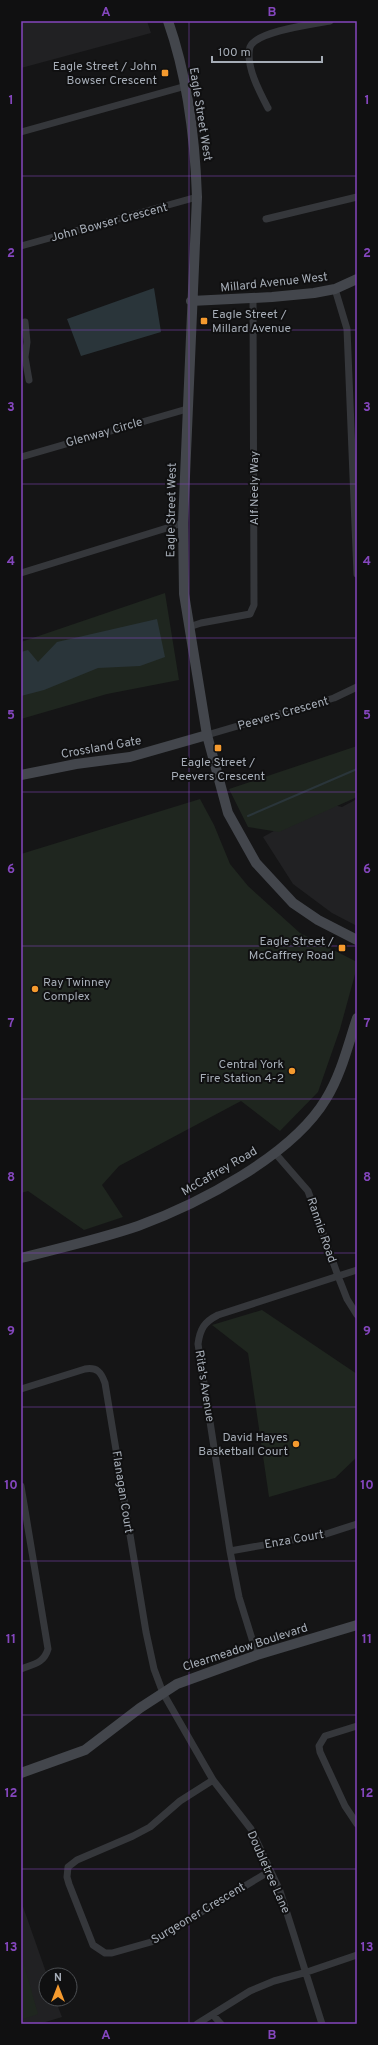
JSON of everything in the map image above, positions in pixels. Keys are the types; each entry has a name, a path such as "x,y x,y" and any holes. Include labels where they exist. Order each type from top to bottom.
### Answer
{"main road":[{"name":"Eagle Street West","path":"168,21 186,86 196,146 197,197 191,302 183,523 184,594 207,735 228,813 256,863 293,903 318,920 357,940"},
{"name":"Millard Avenue West","path":"191,302 314,293 335,289 357,279"},
{"name":"Crossland Gate","path":"21,775 76,764 130,757 207,735"},
{"name":"McCaffrey Road","path":"21,1258 138,1226 178,1209 215,1190 275,1153 302,1129 325,1100 340,1068 357,1018"},
{"name":"Clearmeadow Boulevard","path":"21,1773 85,1750 140,1708 183,1681 257,1654 357,1625"}],"street":[{"path":"268,108 253,76 249,56 251,46 255,40 270,33 330,21"},
{"path":"21,132 186,86"},
{"name":"John Bowser Crescent","path":"21,246 197,197"},
{"path":"266,219 357,197"},
{"path":"335,289 347,330 354,438 357,574"},
{"name":"Alf Neely Way","path":"189,627 201,623 250,614 254,605 253,298"},
{"path":"25,322 27,342 23,357 29,380"},
{"name":"Glenway Circle","path":"21,457 187,409"},
{"path":"21,573 183,523"},
{"name":"Peevers Crescent","path":"207,735 334,698 357,687"},
{"name":"Rannie Road","path":"275,1153 308,1191 347,1299 357,1315"},
{"name":"Rita's Avenue","path":"257,1654 239,1597 230,1551 198,1344 200,1330 207,1321 218,1315 357,1270"},
{"name":"Flanagan Court","path":"21,1389 85,1369 91,1368 98,1370 102,1374 105,1383 146,1632 154,1669 163,1693"},
{"path":"21,1486 48,1649 41,1662 21,1669"},
{"name":"Enza Court","path":"230,1551 326,1534 357,1524"},
{"name":"Doubletree Lane","path":"163,1693 213,1780 251,1829 284,1902 322,2024"},
{"path":"357,1726 325,1736 319,1746 320,1752 345,1806 357,1824"},
{"name":"Surgeoner Crescent","path":"213,1780 180,1801 150,1827 77,1860 68,1867 67,1877 69,1884 93,1945 105,1953 112,1953 151,1942 270,1871"},
{"path":"197,2024 250,1991 274,1980 307,1972 357,1955"},
{"path":"213,2014 220,2024"}],"shaded area":[{"path":"21,21 147,21 151,33 21,68"},
{"path":"154,288 161,332 81,356 67,319"},
{"path":"165,593 179,680 107,694 21,719 21,642"},
{"path":"157,619 165,657 140,666 98,668 44,690 21,696 21,652 28,650 38,662 57,642"},
{"path":"357,746 357,797 279,832 248,827 229,789"},
{"path":"200,799 214,825 230,864 248,886 300,933 357,962 357,967 340,1029 318,1092 280,1131 241,1101 119,1166 102,1185 123,1217 84,1230 28,1191 21,1193 21,854"},
{"path":"357,799 357,926 332,913 293,884 263,837 324,803 342,807"},
{"path":"262,1310 357,1374 357,1457 335,1478 269,1497 248,1353 212,1325"},
{"path":"21,1901 44,1967 38,1967 38,2007 58,2007 62,2017 39,2024 21,2024"},
{"path":"23,1961 38,2014 21,2020 21,1962"}],"waterway":[{"path":"248,816 357,769"}],"place":[{"name":"Eagle Street / John Bowser Crescent","path":"165,73"},
{"name":"Eagle Street / Millard Avenue","path":"204,321"},
{"name":"Eagle Street / Peevers Crescent","path":"218,748"},
{"name":"Eagle Street / McCaffrey Road","path":"342,948"},
{"name":"Ray Twinney Complex","path":"35,989"},
{"name":"Central York Fire Station 4-2","path":"292,1071"},
{"name":"David Hayes Basketball Court","path":"296,1444"}]}
